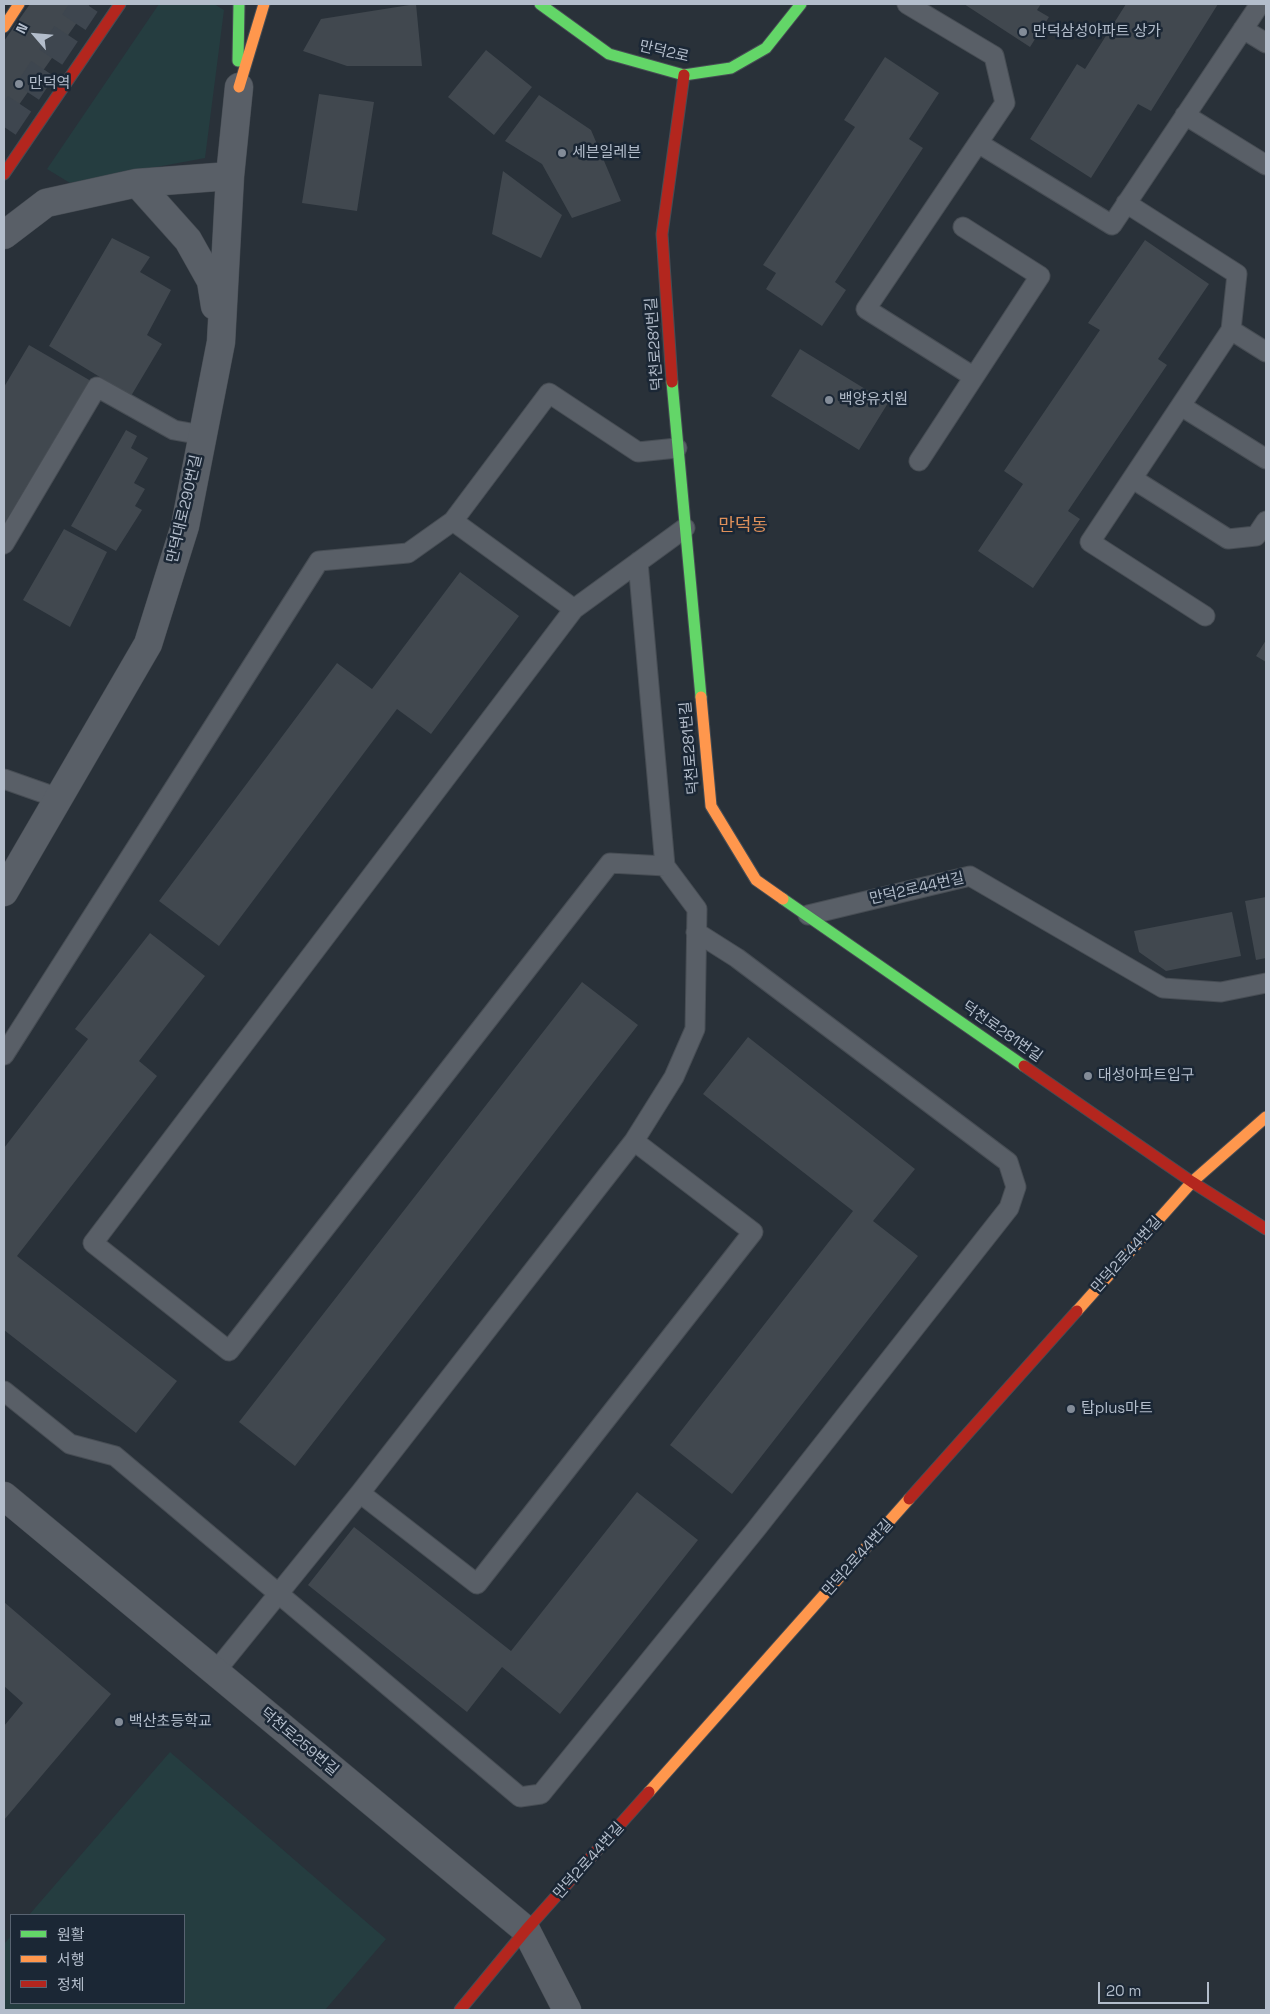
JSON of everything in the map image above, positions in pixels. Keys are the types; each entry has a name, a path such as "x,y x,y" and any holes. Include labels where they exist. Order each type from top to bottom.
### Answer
{"street":[{"path":"6,23 12,4"},
{"path":"6,23 19,4"},
{"path":"4,174 120,4"},
{"path":"239,4 239,87"},
{"path":"239,87 264,4"},
{"name":"만덕2로","path":"540,4 609,54 684,75 731,68 766,48 801,4"},
{"name":"덕천로281번길","path":"684,75 662,234 677,448 711,806 756,880 1192,1182 1266,1229"},
{"name":"만덕대로290번길","path":"4,892 148,644 185,526 220,342 230,176 239,87"},
{"path":"4,235 46,203 137,183 230,176"},
{"path":"137,183 188,240 211,281 220,342"},
{"name":"만덕2로44번길","path":"460,2010 526,1930 1192,1182 1266,1117"},
{"name":"덕천로259번길","path":"4,1496 526,1930 566,2010"}],"lane":[{"path":"907,4 994,56 1005,103 866,309 974,377"},
{"path":"978,143 1112,225 1260,4"},
{"path":"1242,29 1266,44"},
{"path":"1185,115 1266,165"},
{"path":"1126,203 1237,274 1231,330 1090,542 1205,616"},
{"path":"919,460 1040,276 963,228"},
{"path":"1231,330 1266,352"},
{"path":"4,544 97,387 174,430 202,435"},
{"path":"4,1055 318,561 408,553 453,521 549,393 638,452 677,448"},
{"path":"1181,406 1266,459"},
{"path":"1133,479 1228,539 1256,536 1266,522"},
{"path":"453,521 574,609"},
{"path":"665,866 610,863 229,1351 93,1243 574,609 685,528"},
{"path":"215,1672 360,1493 634,1141 674,1077 695,1029 697,909 665,866 638,562"},
{"path":"4,779 58,798"},
{"name":"만덕2로44번길","path":"808,915 970,876 1163,988 1221,992 1266,983"},
{"path":"4,1392 70,1444 115,1456 520,1797 541,1794 763,1521 1009,1208 1016,1187 1008,1162 737,958 696,932"},
{"path":"360,1493 477,1584 753,1232 634,1141"}],"green space":[{"path":"159,4 214,4 224,10 205,158 70,183 47,169"},
{"path":"170,1752 386,1939 325,2010 4,2010 4,1944 10,1937 10,2004 185,2004 185,1914 30,1914"}],"building":[{"name":"만덕역","path":"30,4 90,4 4,126 4,41"},
{"path":"416,4 422,66 347,66 303,51 321,19"},
{"name":"만덕삼성아파트 상가","path":"964,4 1041,4 1037,10 1049,17 1030,47"},
{"path":"1126,4 1218,4 1151,111 1138,104 1091,178 1030,139 1077,64 1085,69"},
{"path":"486,50 532,87 494,135 448,97"},
{"path":"885,57 939,93 909,139 923,148 835,282 846,290 822,326 766,289 776,273 763,265 855,127 844,120"},
{"path":"319,94 374,102 357,211 302,203"},
{"name":"세븐일레븐","path":"539,95 591,130 621,201 572,218 542,164 505,141"},
{"path":"503,171 562,215 541,258 492,234"},
{"path":"112,238 150,257 140,272 171,290 147,335 162,344 131,396 49,346"},
{"path":"1145,240 1209,284 1158,359 1167,365 1068,511 1080,519 1033,588 978,551 1023,484 1004,471 1100,330 1088,323"},
{"path":"29,345 91,381 4,524 4,387"},
{"name":"백양유치원","path":"800,349 888,403 859,450 771,396"},
{"path":"126,430 137,436 131,448 148,458 134,483 145,489 135,506 142,510 116,551 71,526"},
{"path":"64,529 107,552 70,627 23,600"},
{"path":"460,572 519,616 431,734 397,709 219,946 159,901 337,663 372,689"},
{"path":"1266,640 1266,662 1256,656"},
{"path":"1266,897 1266,958 1256,960 1245,901"},
{"path":"1232,912 1241,956 1166,971 1139,952 1134,931"},
{"path":"150,933 205,976 139,1061 157,1076 17,1256 177,1381 136,1433 4,1330 4,1148 88,1039 75,1029"},
{"path":"582,982 638,1025 295,1466 239,1422"},
{"path":"748,1037 915,1169 873,1221 918,1256 732,1494 670,1445 853,1211 703,1094"},
{"path":"637,1492 698,1540 560,1714 502,1667 467,1712 308,1585 354,1527 511,1651"},
{"path":"4,1602 111,1694 4,1820 4,1726 23,1703 4,1686"}],"tunnel":[{"path":"4,127 86,4"}],"traffic: fast":[{"path":"238,61 239,4"},
{"path":"540,4 609,54 684,75 731,68 766,48 801,4"},
{"path":"672,382 701,697"},
{"path":"783,899 1024,1066"}],"traffic: slow":[{"path":"4,27 19,4"},
{"path":"239,87 264,4"},
{"path":"701,697 711,806 756,880 783,899"},
{"path":"1077,1311 1192,1182 1266,1117"},
{"path":"649,1792 909,1499"}],"traffic: jam":[{"path":"4,174 120,4"},
{"path":"672,382 662,234 684,75"},
{"path":"1024,1066 1192,1182 1266,1229"},
{"path":"909,1499 1077,1311"},
{"path":"460,2010 526,1930 649,1792"}],"place":[{"name":"만덕삼성아파트 상가","path":"1023,32"},
{"name":"만덕역","path":"19,84"},
{"name":"세븐일레븐","path":"562,153"},
{"name":"백양유치원","path":"829,400"},
{"name":"대성아파트입구","path":"1088,1076"},
{"name":"탑plus마트","path":"1071,1409"},
{"name":"백산초등학교","path":"119,1722"}],"district":[{"name":"만덕동","path":"743,526"}]}
